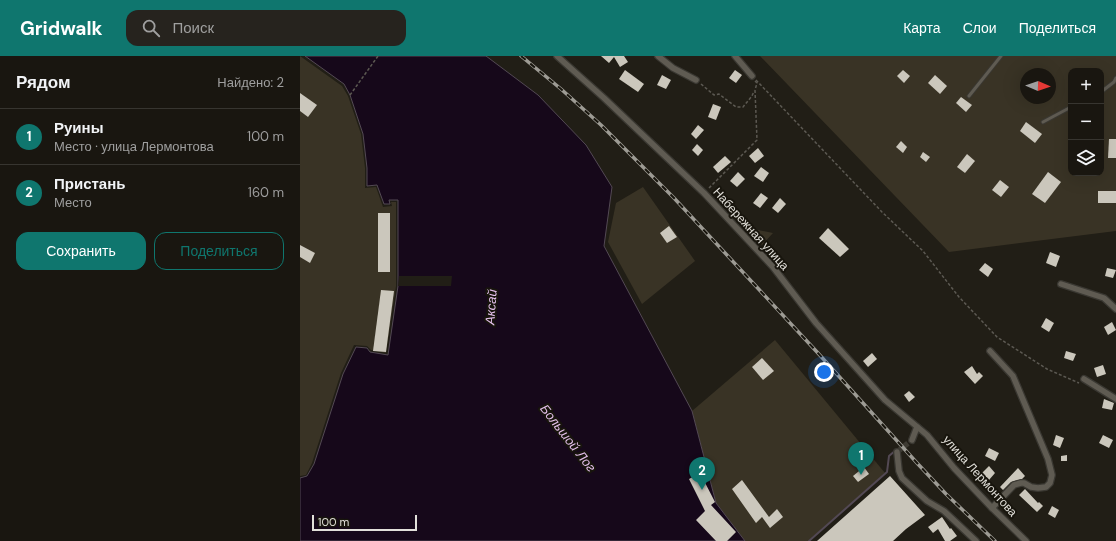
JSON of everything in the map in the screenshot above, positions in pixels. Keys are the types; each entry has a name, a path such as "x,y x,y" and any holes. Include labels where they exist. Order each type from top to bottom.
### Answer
{"street":[{"name":"Набережная улица","path":"557,56 604,98 704,193 773,268 816,323 885,400 917,427"},
{"path":"658,56 673,68 696,80"},
{"path":"735,56 752,76"},
{"path":"1061,284 1104,298 1113,308 1116,309"},
{"path":"990,351 1013,376 1048,458 1052,475 1050,483 1046,487 1031,487 1024,483 1014,485 992,508"},
{"path":"1084,379 1089,384 1116,399"},
{"path":"912,440 917,427"},
{"name":"улица Лермонтова","path":"917,427 927,435 954,468 992,508 1026,541"},
{"path":"897,452 899,471 902,478 927,501 944,511 976,541"}],"lane":[{"path":"968,96 1001,56"},
{"path":"1104,90 1114,82 1116,78"},
{"path":"1043,122 1068,110"}],"path":[{"path":"350,95 378,56"},
{"path":"696,80 714,95 720,94 736,107 743,107 755,90 757,83 752,76"},
{"path":"752,76 882,212 923,252 959,297 997,337 1047,369 1080,383 1089,384"},
{"path":"704,193 757,140 755,90"}],"shaded area":[{"path":"300,56 342,86 348,96 361,134 365,168 365,188 376,187 383,207 392,206 391,202 396,202 396,286 386,353 371,350 367,346 354,345 341,373 312,463 306,475 300,476"},
{"path":"760,56 1116,56 1116,231 949,252"},
{"path":"643,187 695,261 642,304 608,242 616,203"},
{"path":"758,230 773,233 762,245 754,236"},
{"path":"775,340 885,473 808,541 745,541 716,503 692,411"}],"water":[{"path":"305,56 486,56 538,95 586,145 612,187 604,246 692,411 716,503 745,541 300,541 300,478 307,476 314,464 343,374 356,347 367,348 370,352 388,355 398,286 398,200 389,200 390,204 384,204 377,185 367,186 367,168 363,134 350,95 344,84"}],"pier":[{"path":"399,276 452,276 451,286 398,286"}],"building":[{"path":"601,56 624,56 628,62 620,67 614,57 609,63"},
{"path":"625,70 644,84 638,92 619,79"},
{"path":"735,70 742,75 736,83 729,78"},
{"path":"903,70 910,76 904,83 897,76"},
{"path":"662,75 671,80 666,89 657,85"},
{"path":"935,75 947,86 940,94 928,83"},
{"path":"300,93 317,105 308,117 300,111"},
{"path":"961,97 972,105 966,112 956,103"},
{"path":"713,104 721,107 716,120 708,117"},
{"path":"1026,122 1042,134 1035,143 1020,131"},
{"path":"698,125 704,130 696,139 691,134"},
{"path":"1109,139 1116,139 1116,158 1108,158"},
{"path":"901,141 907,147 903,153 896,147"},
{"path":"697,144 703,150 698,156 692,150"},
{"path":"758,148 764,156 755,163 749,156"},
{"path":"923,152 930,157 926,162 920,157"},
{"path":"967,154 975,161 965,173 957,167"},
{"path":"725,156 731,162 718,173 713,167"},
{"path":"761,167 769,173 763,182 754,176"},
{"path":"738,172 745,179 737,187 730,181"},
{"path":"1048,172 1061,182 1045,203 1032,194"},
{"path":"1000,180 1009,187 1001,197 992,190"},
{"path":"1098,191 1116,191 1116,203 1098,203"},
{"path":"761,193 768,198 760,208 753,203"},
{"path":"780,198 786,204 778,213 772,208"},
{"path":"378,213 390,213 390,272 378,272"},
{"path":"669,226 677,237 667,243 660,233"},
{"path":"828,228 849,249 840,257 819,238"},
{"path":"300,245 315,253 310,263 300,257"},
{"path":"1050,252 1060,256 1056,267 1046,263"},
{"path":"985,263 993,269 988,277 979,270"},
{"path":"1107,268 1116,270 1113,278 1105,276"},
{"path":"381,290 394,291 386,352 373,351"},
{"path":"1046,318 1054,323 1049,332 1041,327"},
{"path":"1112,322 1116,330 1108,335 1104,327"},
{"path":"1066,351 1076,354 1073,361 1064,358"},
{"path":"872,353 877,359 868,367 863,361"},
{"path":"762,358 774,371 763,380 752,367"},
{"path":"1103,365 1106,374 1097,377 1094,368"},
{"path":"972,366 977,374 979,372 983,376 975,384 964,372"},
{"path":"909,391 915,397 909,402 904,395"},
{"path":"1104,399 1114,403 1112,410 1102,408"},
{"path":"1056,435 1064,438 1060,448 1053,445"},
{"path":"1103,435 1113,440 1109,448 1099,443"},
{"path":"989,448 999,453 995,461 985,456"},
{"path":"1067,455 1067,461 1061,461 1061,456"},
{"path":"989,466 995,473 989,480 982,473"},
{"path":"864,467 869,474 858,482 853,476"},
{"path":"1018,468 1025,476 1022,479 1011,482 1003,490 1000,487"},
{"path":"700,473 715,502 711,505 736,532 727,541 716,541 696,520 705,511 689,479"},
{"path":"890,476 925,515 893,541 817,541"},
{"path":"742,480 769,517 777,509 783,517 770,528 762,517 756,523 732,489"},
{"path":"1025,489 1038,503 1039,502 1043,506 1037,512 1019,495"},
{"path":"1052,506 1059,510 1055,518 1048,514"},
{"path":"942,517 957,536 950,541 945,541 938,529 933,533 928,527"}],"waterway":[{"path":"809,541 887,472 889,456 896,450"}],"tunnel":[{"path":"897,452 912,440"}],"railway":[{"path":"521,56 601,125 674,198 946,494 995,541"}],"place":[{"name":"Руины","path":"861,475"},
{"name":"Пристань","path":"702,490"}],"water label":[{"name":"Аксай","path":"491,307"},
{"name":"Большой Лог","path":"568,438"}]}
